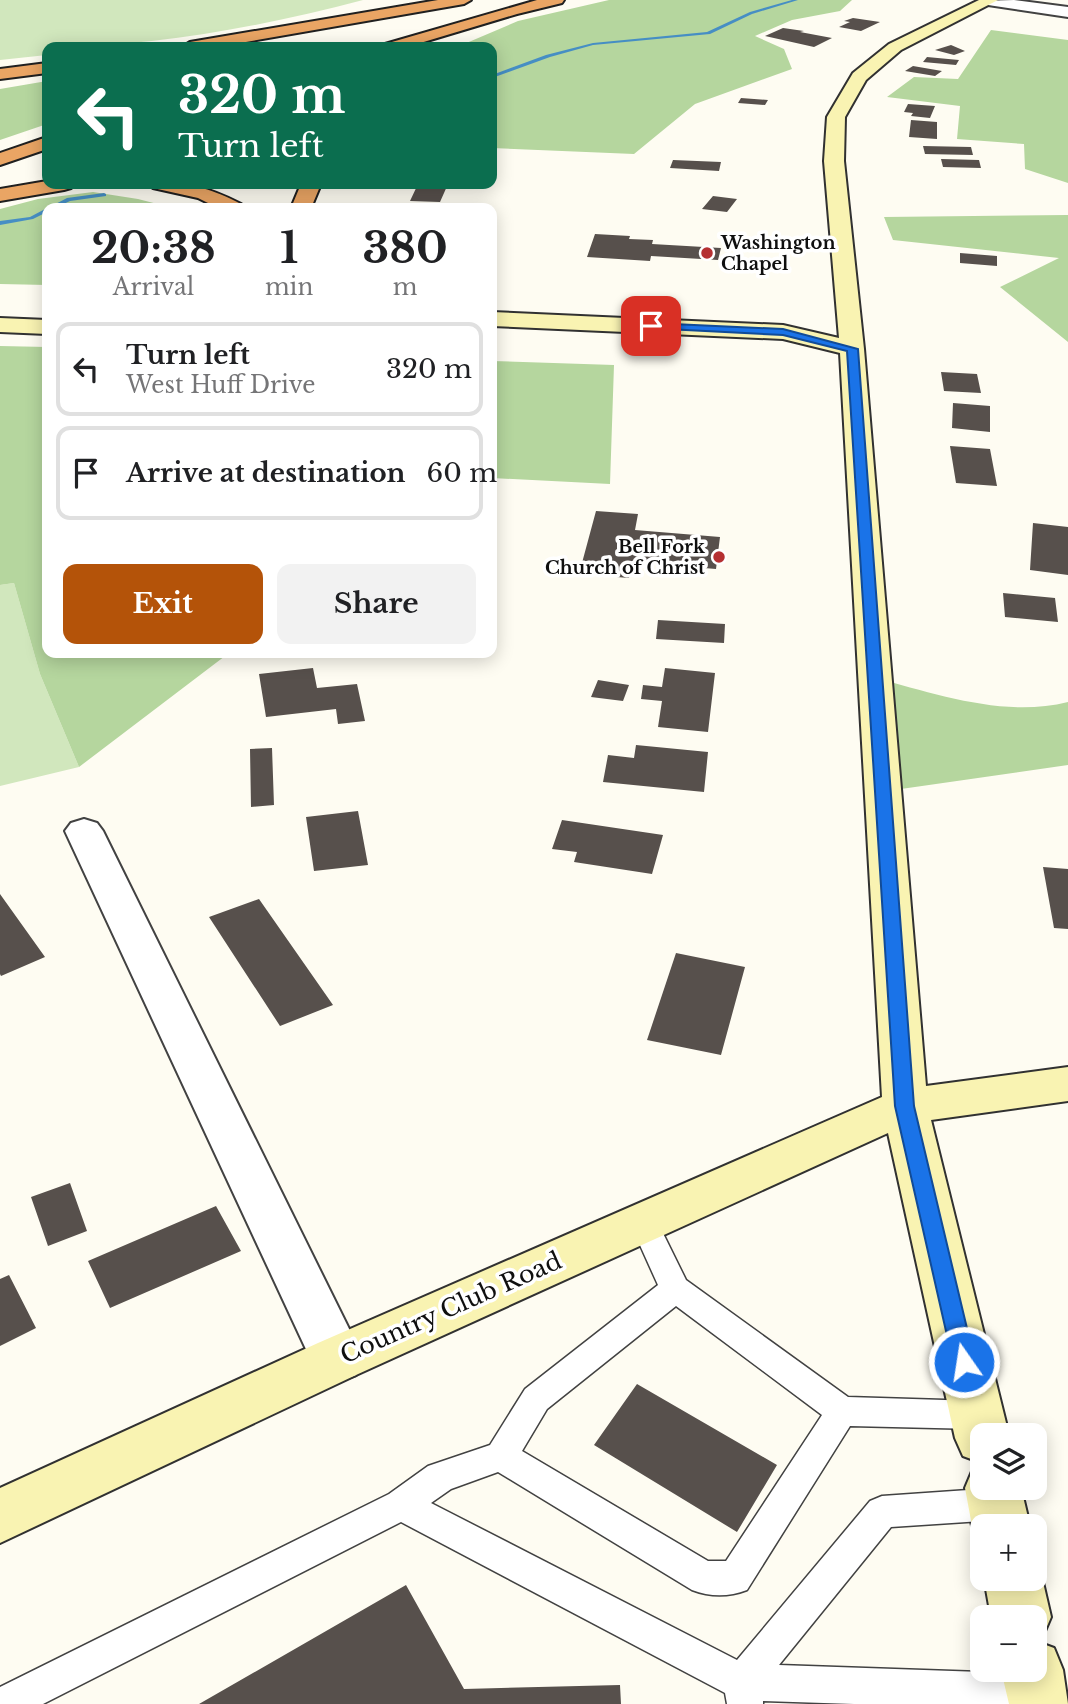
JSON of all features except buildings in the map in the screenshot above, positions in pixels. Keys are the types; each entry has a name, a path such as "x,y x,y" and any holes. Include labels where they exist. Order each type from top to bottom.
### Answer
{"highway":[{"path":"407,42 513,10 557,0"},
{"path":"370,32 470,2"},
{"path":"221,42 470,2"},
{"path":"439,42 513,10"},
{"path":"0,74 42,69"},
{"path":"0,159 42,145"},
{"path":"0,184 42,169"},
{"path":"0,195 42,188"},
{"path":"184,189 204,193 224,203"}],"main road":[{"path":"978,1423 905,1106 852,349 834,161 836,117 859,77 895,47 990,1"},
{"path":"0,304 42,305"},
{"path":"497,319 783,332 852,349"},
{"path":"0,326 42,327"},
{"path":"497,342 775,353 852,349"},
{"name":"Country Club Road","path":"0,1516 337,1359 905,1106 1068,1084"}],"street":[{"path":"990,1 1068,12"},
{"path":"84,831 337,1359"}],"lane":[{"path":"644,1223 675,1289 842,1411 970,1426"},
{"path":"4,1704 401,1505 440,1477 501,1456 536,1399 675,1289"},
{"path":"501,1456 704,1578 735,1578 842,1411"},
{"path":"401,1505 744,1693 1037,1689"},
{"path":"744,1693 882,1512 997,1506"}],"green space":[{"path":"0,0 363,0 206,34 137,42 42,42 42,56 0,60"},
{"path":"609,0 852,0 840,11 792,20 755,36 784,49 792,69 695,104 634,154 497,148 497,42 469,42 518,21"},
{"path":"991,30 1068,40 1068,183 1025,169 1024,144 957,139 960,106 887,97 914,77 958,79"},
{"path":"42,82 42,126 0,140 0,89"},
{"path":"93,192 154,203 42,203 42,285 0,284 0,209 38,199"},
{"path":"1068,215 1068,342 1000,287 1059,258 893,240 884,217"},
{"path":"0,346 42,347 42,658 222,658 79,767 40,674 14,583 0,585"},
{"path":"497,361 614,365 610,484 497,478"},
{"path":"14,583 40,674 79,767 0,786 0,585"},
{"path":"875,678 946,697 995,706 1044,706 1068,702 1068,765 894,790"}],"waterway":[{"path":"497,75 548,56 593,44 708,33 751,13 796,0"},
{"path":"61,203 69,199 104,195"},
{"path":"0,223 31,218 42,212"}],"place":[{"name":"Washington Chapel","path":"707,253"},
{"name":"Bell Fork Church of Christ","path":"719,557"}],"route":[{"path":"651,326 783,332 852,349 905,1106 964,1362"}]}
